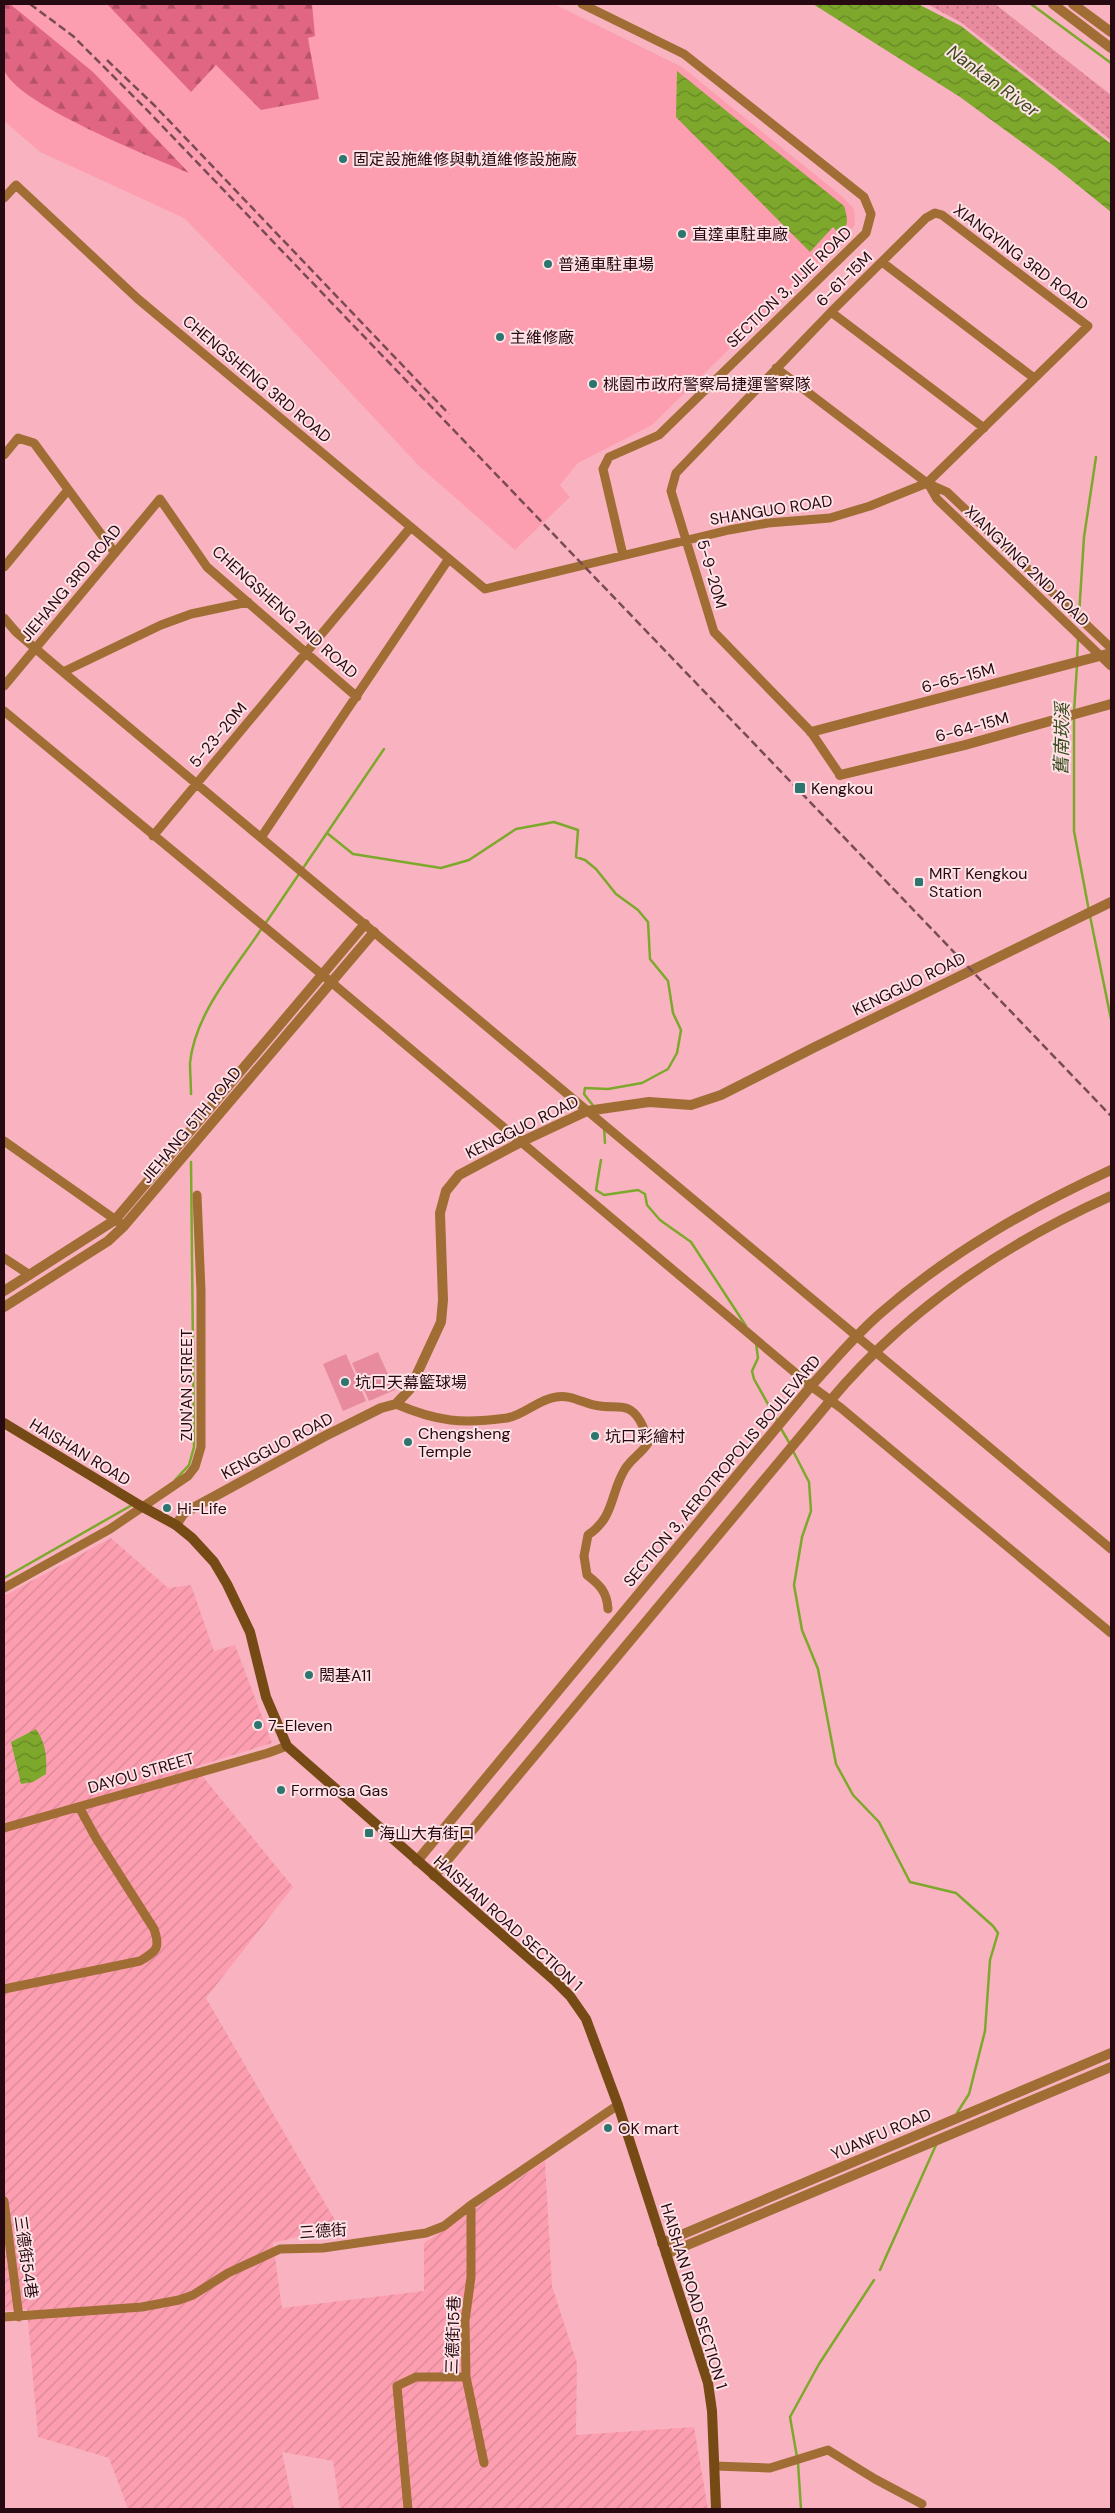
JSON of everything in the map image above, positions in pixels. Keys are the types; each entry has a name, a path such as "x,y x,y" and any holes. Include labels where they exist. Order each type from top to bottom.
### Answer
{"main road":[{"name":"HAISHAN ROAD","path":"4,1423 141,1506"},
{"name":"HAISHAN ROAD SECTION 1","path":"141,1506 176,1525 192,1538 214,1562 250,1632 266,1697 287,1746 570,1996 586,2019 618,2106 708,2383 712,2411 716,2509"}],"street":[{"name":"SECTION 3, JIJIE ROAD","path":"582,4 684,54 864,197 872,214 866,233 659,435 609,457 603,469 624,555"},
{"path":"1053,4 1111,48"},
{"path":"1073,4 1110,30 1100,40"},
{"name":"CHENGSHENG 3RD ROAD","path":"4,198 16,185 138,299 485,589"},
{"name":"6-61-15M","path":"776,368 926,218 935,213"},
{"name":"XIANGYING 3RD ROAD","path":"935,213 949,220 1088,326"},
{"path":"882,262 1034,378"},
{"path":"831,312 984,428"},
{"name":"SHANGUO ROAD","path":"485,589 687,539 768,523 830,518 870,506 928,482 1088,326"},
{"name":"XIANGYING 2ND ROAD","path":"776,368 928,482 947,492 1111,648"},
{"name":"5-9-20M","path":"776,368 676,473 671,491 714,632 811,732 840,775"},
{"path":"4,455 18,438 34,443 115,553"},
{"name":"XIANGYING 2ND ROAD","path":"928,482 937,499 1099,657 1111,666"},
{"path":"4,567 68,490"},
{"name":"JIEHANG 3RD ROAD","path":"4,686 160,499"},
{"name":"CHENGSHENG 2ND ROAD","path":"160,499 207,567 357,697"},
{"name":"5-23-20M","path":"152,836 410,528"},
{"path":"262,836 448,560"},
{"path":"63,672 161,625 191,614 248,602"},
{"path":"4,618 63,672 262,836 364,924 1111,1550"},
{"name":"6-65-15M","path":"811,732 1111,653"},
{"name":"6-64-15M","path":"840,775 965,745 1111,704"},
{"path":"4,711 152,836 331,982 811,1386 1111,1633"},
{"name":"KENGGUO ROAD","path":"176,1525 184,1513 309,1444 381,1408 396,1404 410,1389 441,1322 443,1300 439,1226 446,1191 459,1175 521,1142 587,1111 649,1102 691,1105 721,1095 849,1030 1073,923 1111,902"},
{"name":"JIEHANG 5TH ROAD","path":"4,1292 115,1220 364,924"},
{"name":"JIEHANG 5TH ROAD","path":"4,1307 108,1241 124,1226 374,932"},
{"path":"4,1141 124,1226"},
{"name":"SECTION 3, AEROTROPOLIS BOULEVARD","path":"417,1861 811,1386 857,1336 881,1313 924,1278 973,1243 1007,1222 1111,1170"},
{"name":"ZUN'AN STREET","path":"4,1588 110,1529 141,1506 188,1476 195,1467 201,1447 201,1291 198,1195"},
{"path":"434,1876 830,1401 874,1351 938,1296 991,1260 1041,1229 1111,1196"},
{"path":"4,1258 30,1275"},
{"path":"396,1404 438,1420 454,1421 510,1418 555,1397 567,1396 601,1406 621,1406 633,1412 643,1427 648,1443 626,1468 606,1518 600,1528 588,1535 584,1556 587,1575 600,1585 607,1596 608,1609"},
{"name":"DAYOU STREET","path":"4,1828 287,1746"},
{"path":"4,1989 140,1961 155,1952 159,1942 154,1930 79,1807"},
{"name":"YUANFU ROAD","path":"662,2243 1111,2054"},
{"name":"YUANFU ROAD","path":"666,2254 1111,2067"},
{"name":"三德街","path":"4,2317 142,2307 179,2300 193,2295 228,2273 280,2249 323,2248 426,2233 444,2226 471,2205 618,2106"},
{"name":"三德街54巷","path":"4,2201 19,2317"},
{"name":"三德街15巷","path":"471,2205 471,2277 465,2321 466,2377 484,2463"},
{"path":"408,2509 397,2386 416,2377 466,2377"},
{"path":"715,2466 770,2468 828,2450 875,2479 922,2504"}],"shaded area":[{"path":"4,4 554,4 682,67 844,198 854,209 855,225 652,425 578,463 560,485 570,497 515,550 419,466 265,301 184,218 40,152 4,121"},
{"path":"927,4 995,4 1111,95 1111,140 962,23"},
{"path":"378,1352 395,1390 369,1401 352,1363"},
{"name":"坑口天幕籃球場","path":"346,1354 366,1401 343,1411 323,1364"},
{"path":"111,1538 168,1588 191,1585 214,1651 235,1645 272,1743 195,1767 293,1887 206,1998 339,2227 273,2243 282,2308 424,2291 424,2243 545,2161 552,2286 577,2363 576,2435 694,2427 708,2509 340,2509 333,2461 282,2452 294,2509 128,2509 109,2458 38,2437 27,2309 4,2311 4,1596"}],"green space":[{"path":"4,4 10,4 93,72 189,173 117,142 57,113 13,83 4,69 3,63"},
{"path":"107,4 312,4 315,36 308,38 319,99 261,110 216,65 191,92"}],"water":[{"name":"Nankan River","path":"813,4 918,4 961,26 1111,144 1111,212 1054,166 960,97"},
{"path":"677,71 844,206 847,222 840,235 833,227 810,252 676,117"},
{"path":"36,1729 45,1750 46,1774 33,1782 21,1784 11,1742"}],"waterway":[{"path":"1031,4 1111,63"},
{"name":"舊南崁溪","path":"1079,615 1084,537 1096,457"},
{"name":"舊南崁溪","path":"1077,660 1078,638"},
{"name":"舊南崁溪","path":"1074,712 1077,665"},
{"name":"舊南崁溪","path":"1074,718 1074,831 1089,911"},
{"path":"265,924 384,749"},
{"path":"327,833 353,854 441,868 469,860 516,829 554,822 578,830 576,857 585,860 596,869 616,894 638,910 648,922 650,959 668,981 673,1013 681,1030 677,1053 668,1069 642,1083 608,1089 585,1088 584,1094 595,1108"},
{"name":"舊南崁溪","path":"1090,916 1111,1019"},
{"path":"191,1094 190,1063 193,1045 200,1027 218,992 262,928"},
{"path":"604,1128 605,1143"},
{"path":"601,1160 596,1190 604,1195 638,1190 645,1194 647,1205 660,1220 691,1242 746,1326"},
{"path":"175,1480 189,1465 194,1447 191,1162"},
{"path":"756,1343 758,1358 752,1371 754,1379 778,1422"},
{"path":"780,1427 790,1444"},
{"path":"792,1449 809,1482 811,1511 802,1537 794,1585 802,1630 818,1669 836,1764 853,1795 879,1822 910,1882 956,1893 993,1926 998,1933 990,1960 985,2031 969,2094 957,2113"},
{"path":"4,1578 132,1505"},
{"path":"880,2270 936,2145"},
{"path":"797,2457 790,2417 819,2364 874,2280"},
{"path":"798,2463 801,2509"}],"railway":[{"path":"30,4 73,36 145,108 1111,1116"},
{"path":"107,60 155,106 449,414"}],"place":[{"name":"固定設施維修與軌道維修設施廠","path":"343,159"},
{"name":"直達車駐車廠","path":"682,234"},
{"name":"普通車駐車場","path":"548,264"},
{"name":"主維修廠","path":"500,337"},
{"name":"桃園市政府警察局捷運警察隊","path":"593,384"},
{"name":"Kengkou","path":"800,788"},
{"name":"MRT Kengkou Station","path":"919,882"},
{"name":"坑口天幕籃球場","path":"345,1382"},
{"name":"坑口彩繪村","path":"595,1436"},
{"name":"Chengsheng Temple","path":"408,1442"},
{"name":"Hi-Life","path":"167,1508"},
{"name":"閎基A11","path":"309,1675"},
{"name":"7-Eleven","path":"258,1725"},
{"name":"Formosa Gas","path":"281,1790"},
{"name":"海山大有街口","path":"369,1833"},
{"name":"OK mart","path":"608,2128"}]}
